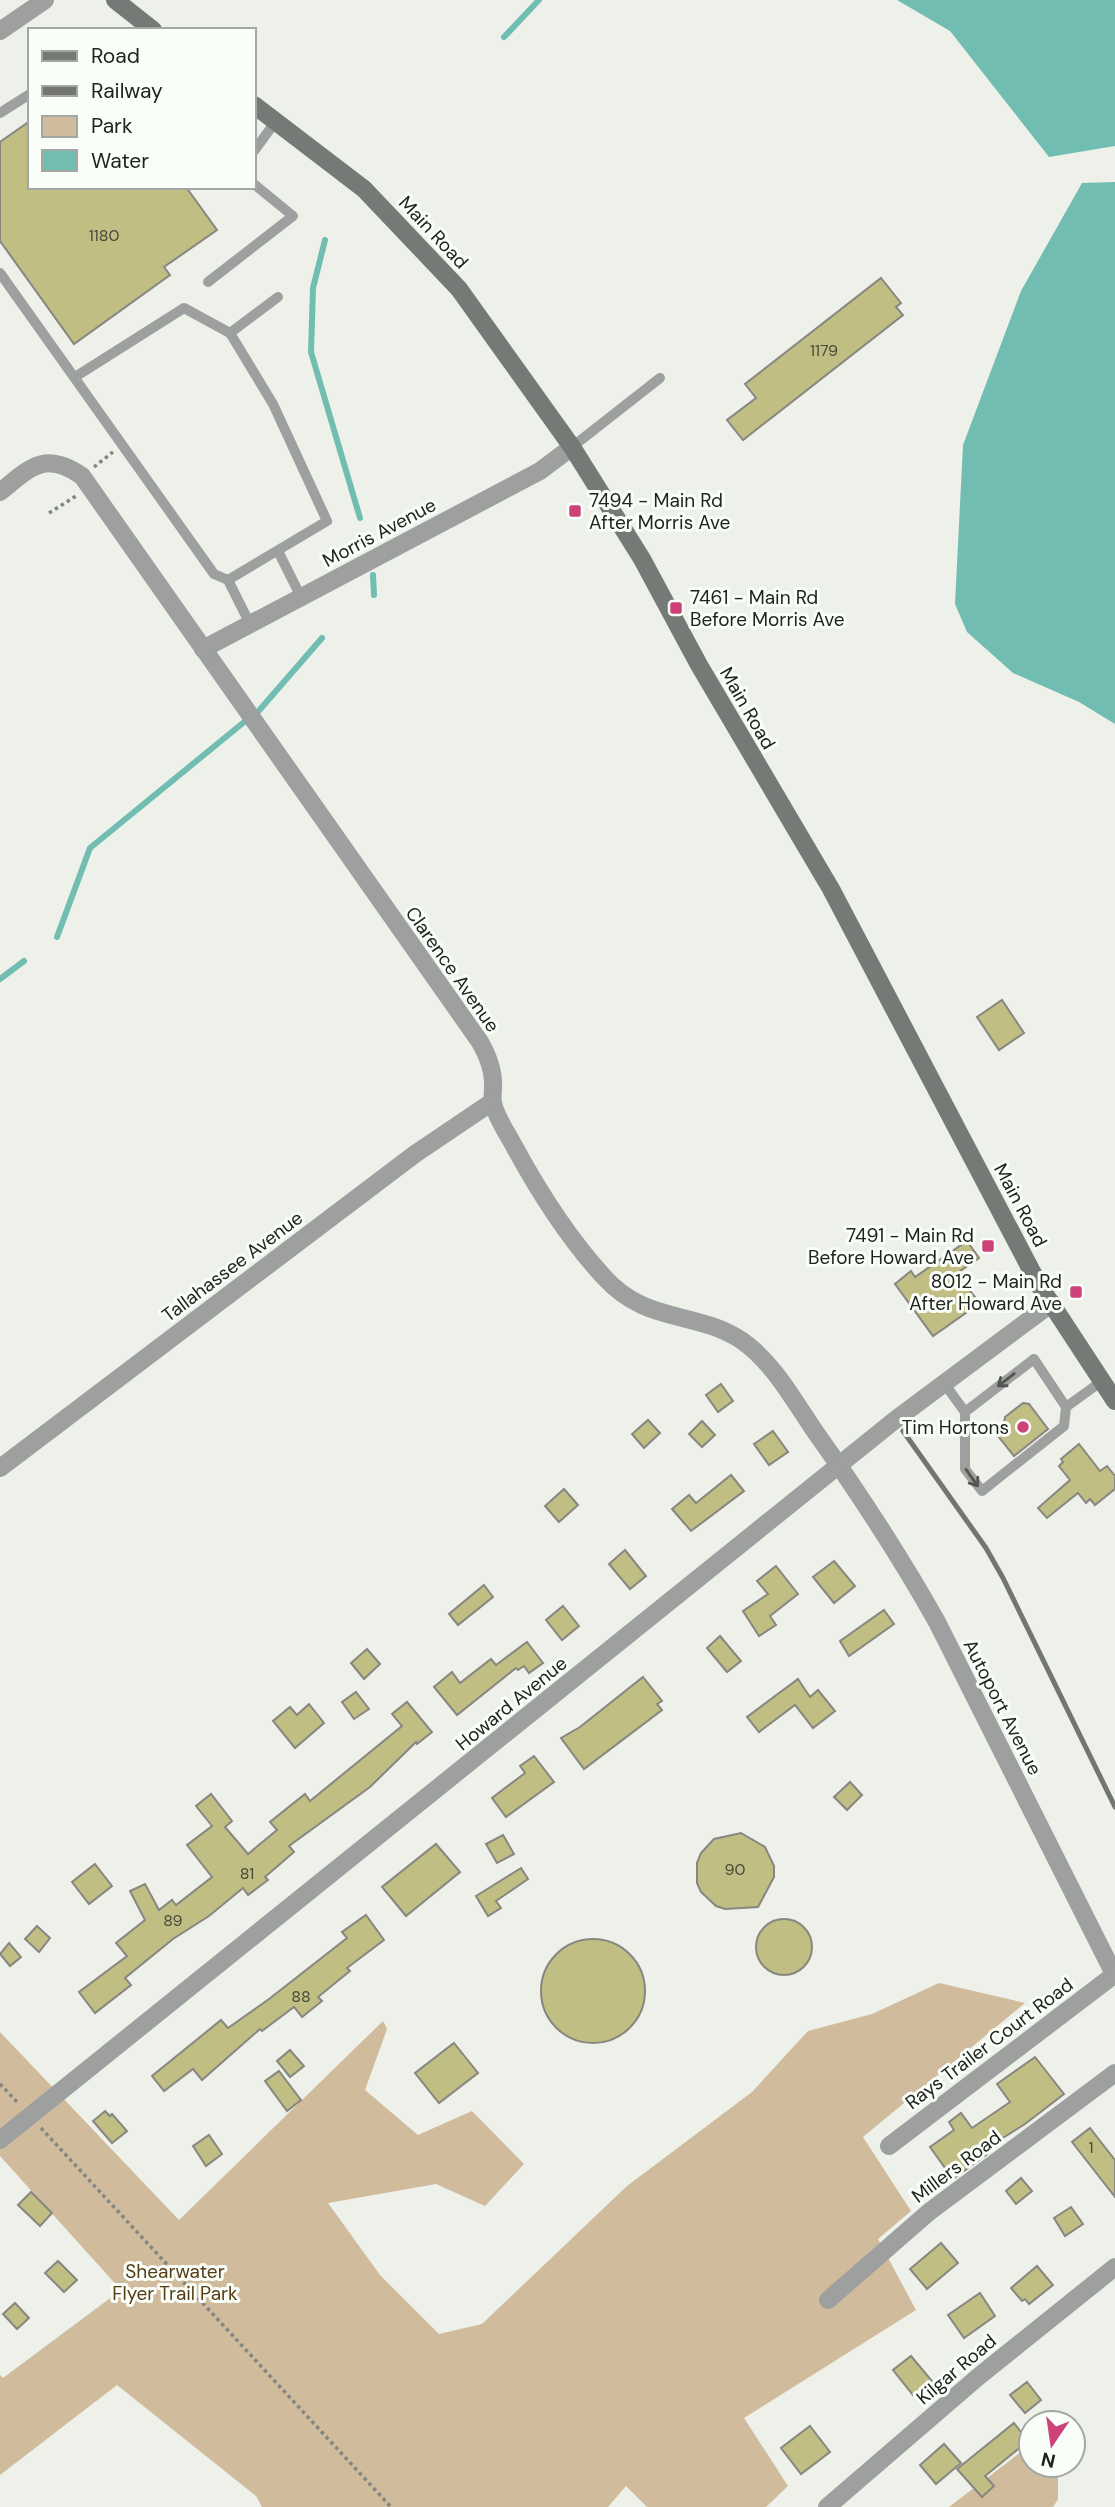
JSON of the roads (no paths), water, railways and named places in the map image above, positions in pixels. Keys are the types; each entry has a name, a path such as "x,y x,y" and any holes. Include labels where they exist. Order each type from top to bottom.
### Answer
{"main road":[{"path":"115,0 150,28"},
{"name":"Main Road","path":"256,106 365,189 459,289 572,447 642,559 699,665 831,889 1027,1262 1115,1401"}],"street":[{"path":"0,31 45,0"},
{"name":"Morris Avenue","path":"203,649 540,471 572,447"},
{"name":"Clarence Avenue","path":"0,492 33,466 43,463 64,466 85,482 480,1042 492,1072 492,1102 546,1200 603,1276 625,1296 645,1307 722,1330 757,1353 839,1465"},
{"name":"Tallahassee Avenue","path":"0,1468 415,1154 492,1102"},
{"name":"Howard Avenue","path":"0,2140 839,1465 1052,1303"},
{"name":"Autoport Avenue","path":"839,1465 908,1571 937,1622 1115,1976"},
{"name":"Rays Trailer Court Road","path":"889,2146 1115,1976"},
{"name":"Millers Road","path":"828,2300 929,2212 1115,2073"},
{"name":"Kilgar Road","path":"827,2507 978,2378 1115,2267"}],"lane":[{"path":"0,113 28,95"},
{"path":"256,147 276,121"},
{"path":"208,282 293,216 256,186"},
{"path":"0,273 214,574 228,580 250,624"},
{"path":"230,333 278,297"},
{"path":"75,377 184,308 230,333 273,404 327,521 228,580"},
{"path":"572,447 660,378"},
{"path":"278,551 301,597"},
{"path":"944,1383 965,1412 965,1469 982,1491 1064,1426 1066,1407 1034,1359 965,1412"},
{"path":"1066,1407 1102,1381"}],"water":[{"path":"897,0 1115,0 1115,146 1049,157 950,31"},
{"path":"1115,182 1115,724 1079,702 1013,673 967,632 955,604 963,445 1021,291 1082,183"}],"waterway":[{"path":"504,37 539,0"},
{"path":"325,240 313,288 311,352 360,518"},
{"path":"373,575 374,595"},
{"path":"256,714 322,638"},
{"path":"57,937 90,848 249,718"},
{"path":"0,979 24,961"}],"railway":[{"path":"903,1431 986,1548 1003,1578 1115,1807"}],"place":[{"name":"7494 - Main Rd After Morris Ave","path":"575,511"},
{"name":"7461 - Main Rd Before Morris Ave","path":"676,608"},
{"name":"7491 - Main Rd Before Howard Ave","path":"988,1246"},
{"name":"8012 - Main Rd After Howard Ave","path":"1076,1292"},
{"name":"Tim Hortons","path":"1023,1427"}],"park label":[{"name":"Shearwater Flyer Trail Park","path":"175,2282"}]}
